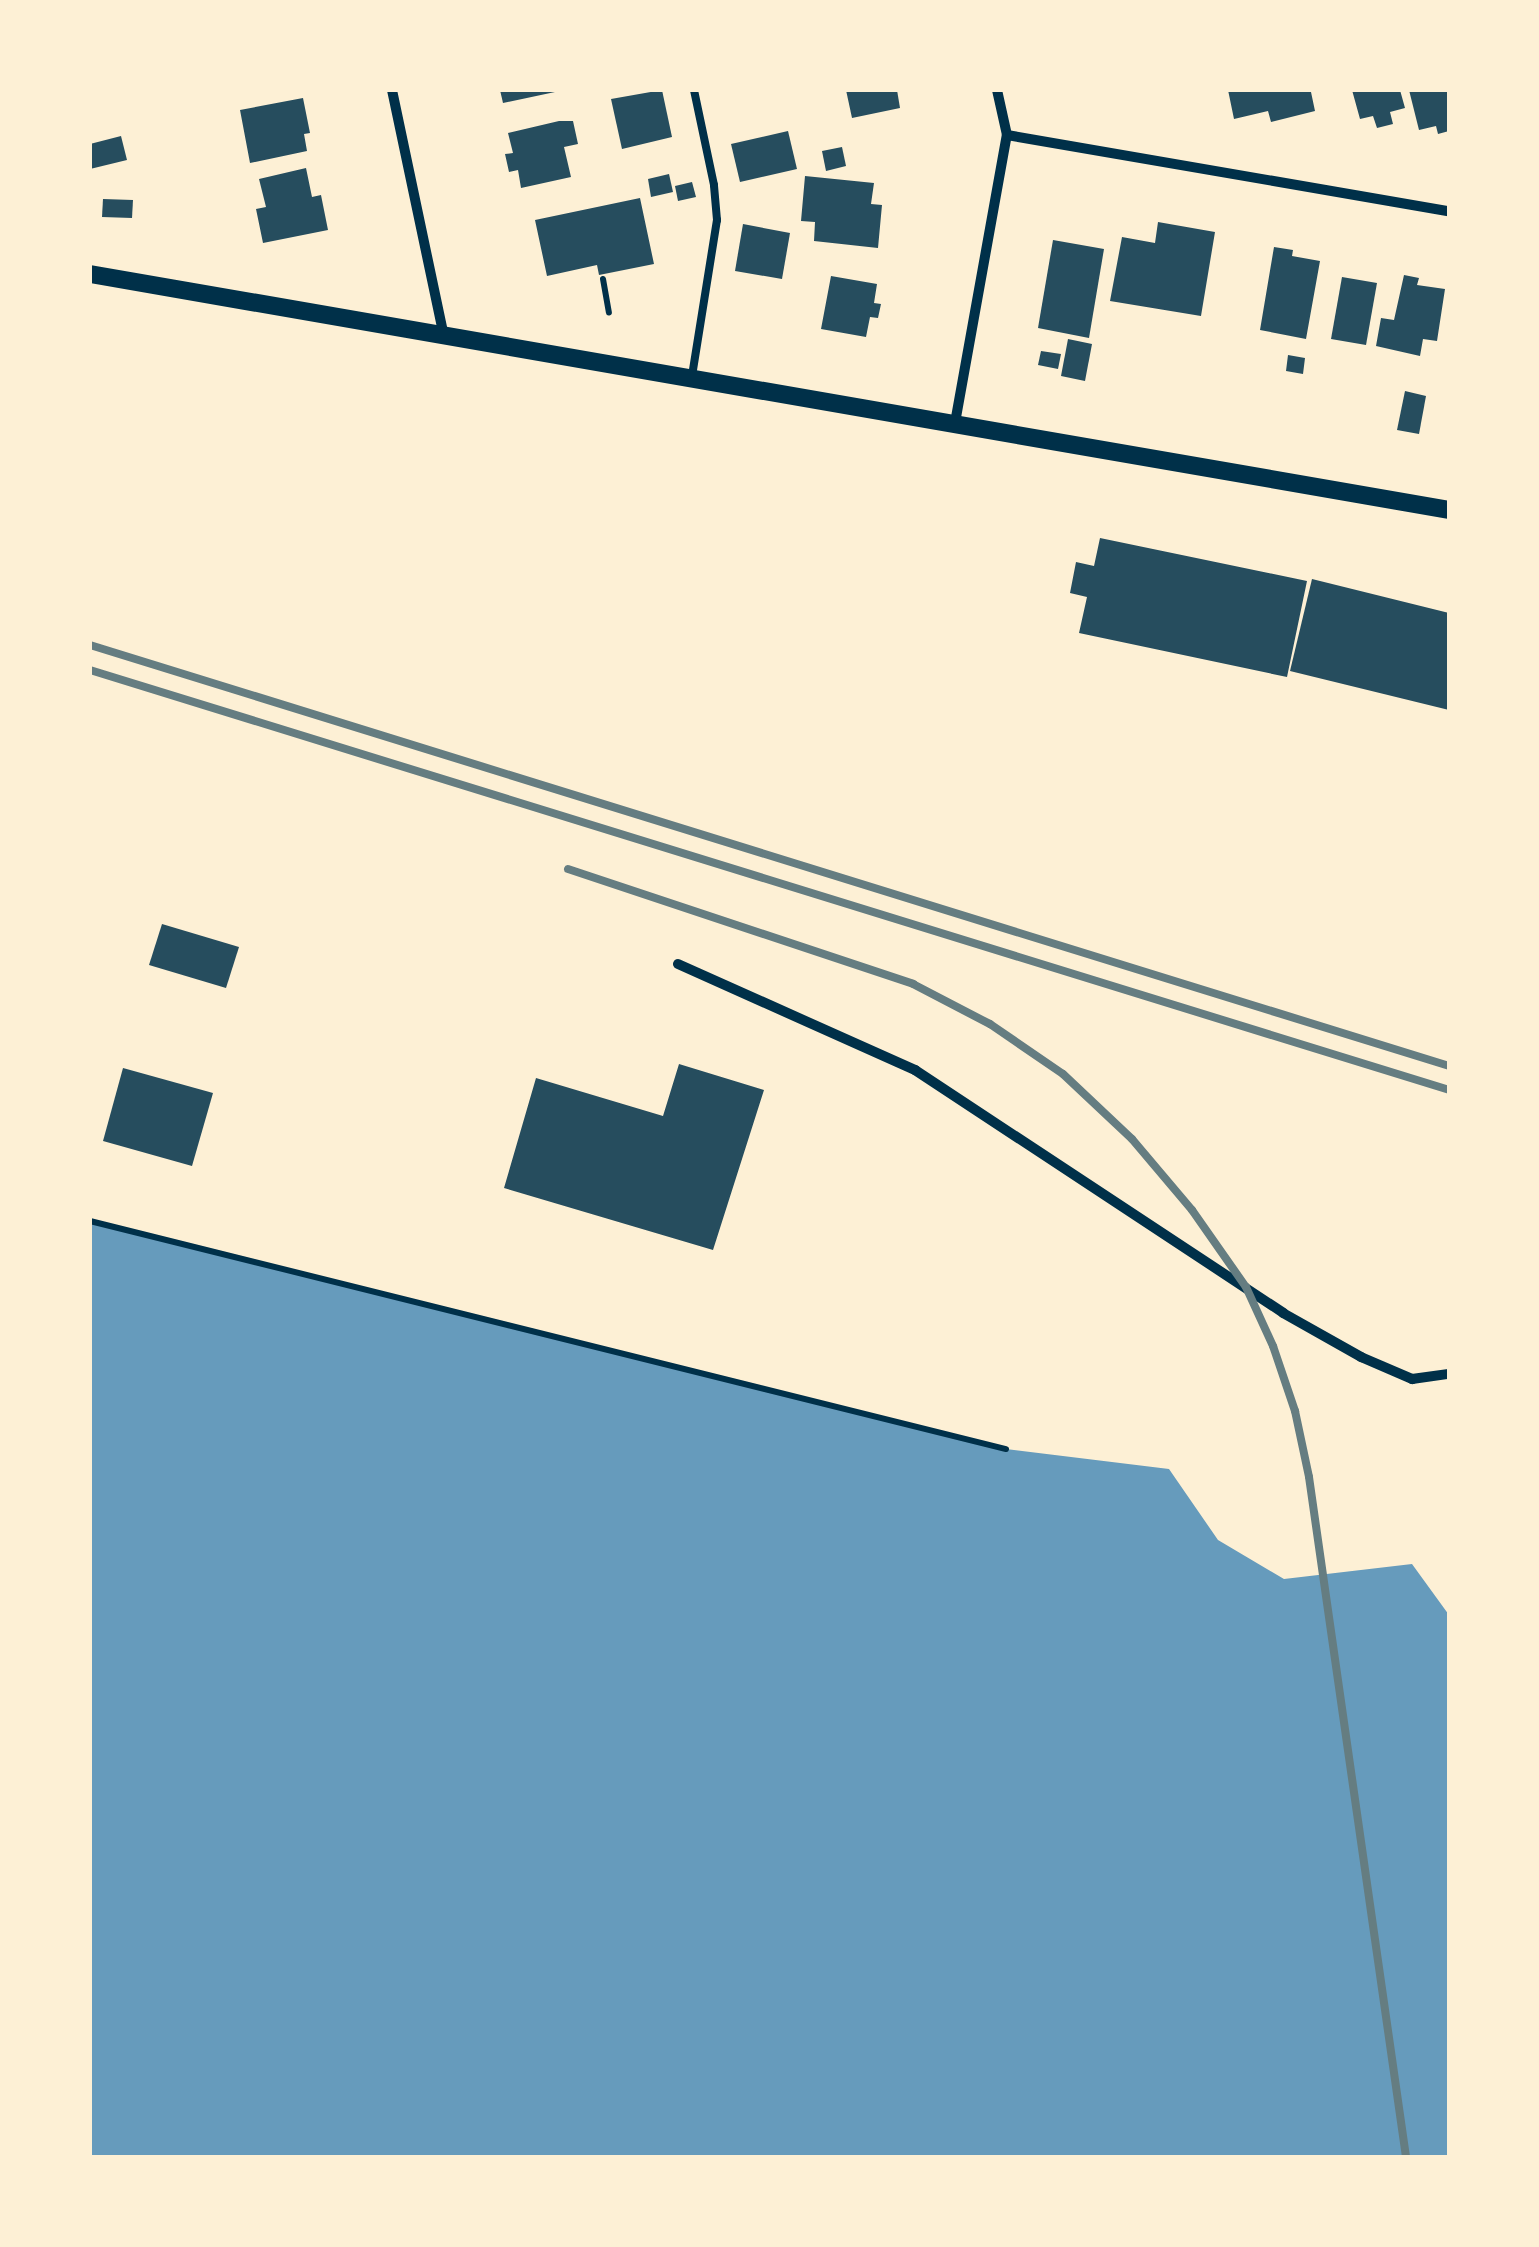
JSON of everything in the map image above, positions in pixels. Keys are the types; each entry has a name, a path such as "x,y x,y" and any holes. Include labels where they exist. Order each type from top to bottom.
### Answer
{"street":[{"path":"392,90 444,338"},
{"path":"955,423 1007,135 998,90"},
{"path":"1007,135 1449,211"},
{"path":"90,274 1449,510"},
{"path":"678,964 915,1070 1283,1313 1361,1358 1412,1379 1449,1374"}],"lane":[{"path":"692,379 716,220 714,185 694,90"}],"path":[{"path":"603,280 609,312"},
{"path":"90,1221 1006,1449"}],"water":[{"path":"90,1221 1006,1449 1169,1469 1218,1540 1284,1579 1412,1564 1449,1615 1449,2157 90,2157"}],"building":[{"path":"500,90 554,90 555,92 503,103"},
{"path":"662,90 672,137 622,149 611,99"},
{"path":"846,90 897,90 900,108 852,118"},
{"path":"1228,90 1311,92 1315,111 1271,122 1268,111 1234,119"},
{"path":"1352,90 1400,90 1405,108 1390,112 1393,124 1377,128 1373,116 1360,119"},
{"path":"1409,90 1449,90 1449,131 1438,134 1436,126 1419,130"},
{"path":"303,98 310,133 304,134 307,151 250,163 240,110"},
{"path":"573,121 578,144 564,147 571,177 521,188 518,170 509,172 505,154 513,153 508,133"},
{"path":"788,131 797,169 740,182 731,144"},
{"path":"121,136 127,160 90,169 90,144"},
{"path":"842,147 846,166 826,171 822,151"},
{"path":"306,168 312,197 321,195 328,230 263,243 256,209 266,207 259,179"},
{"path":"669,174 673,192 651,197 648,179"},
{"path":"805,176 874,183 871,204 882,205 878,248 814,241 815,222 801,221"},
{"path":"692,182 696,197 678,201 675,186"},
{"path":"640,198 654,264 599,275 597,265 547,276 535,220"},
{"path":"103,199 133,200 132,218 102,217"},
{"path":"1158,222 1215,232 1201,316 1110,301 1122,237 1155,243"},
{"path":"743,224 790,233 782,279 735,271"},
{"path":"1053,240 1104,249 1089,338 1038,328"},
{"path":"1274,247 1293,250 1292,256 1320,261 1306,339 1260,330"},
{"path":"1404,275 1419,278 1417,285 1445,289 1437,341 1423,339 1420,356 1376,346 1381,318 1394,320"},
{"path":"831,276 877,284 874,303 881,304 878,318 870,317 866,337 821,329"},
{"path":"1342,277 1377,283 1366,345 1331,339"},
{"path":"1068,339 1092,344 1085,381 1061,376"},
{"path":"1041,351 1061,354 1058,369 1038,365"},
{"path":"1288,355 1305,358 1303,374 1286,371"},
{"path":"1405,391 1426,396 1419,434 1397,430"},
{"path":"1100,538 1307,581 1287,677 1079,633 1087,597 1070,593 1076,562 1094,566"},
{"path":"1312,579 1449,613 1449,710 1290,671"},
{"path":"162,924 239,947 226,988 149,965"},
{"path":"679,1064 764,1090 713,1250 504,1188 536,1078 663,1116"},
{"path":"123,1068 213,1093 192,1166 103,1141"}],"railway":[{"path":"90,645 1449,1066"},
{"path":"90,670 1449,1090"},
{"path":"568,869 913,984 990,1024 1063,1074 1132,1139 1192,1210 1246,1287 1273,1346 1295,1411 1309,1477 1406,2157"}]}
